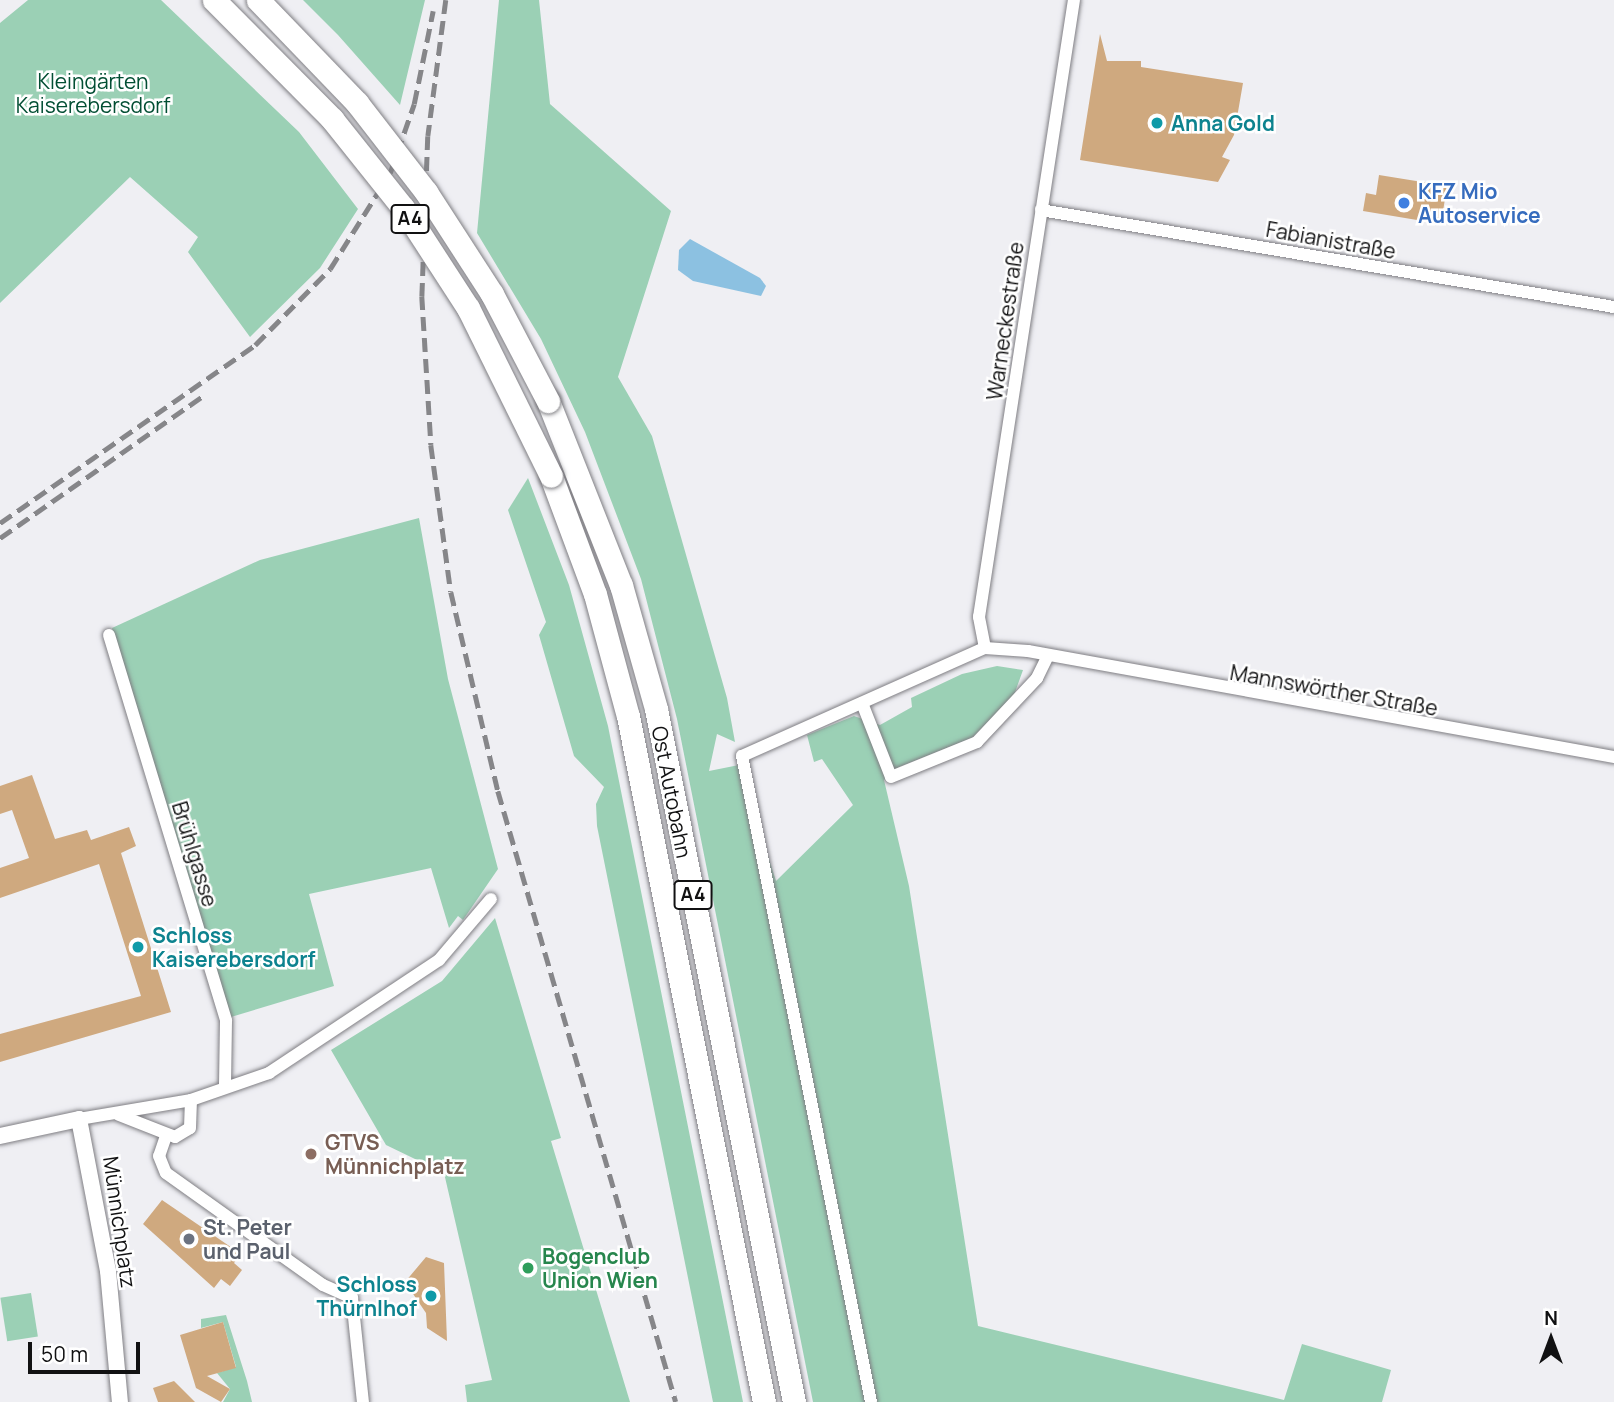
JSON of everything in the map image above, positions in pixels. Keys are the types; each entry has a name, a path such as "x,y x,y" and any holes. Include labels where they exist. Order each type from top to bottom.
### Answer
{"highway":[{"name":"Ost Autobahn","path":"214,0 332,119 402,208 468,308 551,476 595,594 628,716 764,1402"},
{"name":"Ost Autobahn","path":"258,0 356,103 426,192 492,294 548,401 621,585 656,709 794,1402"}],"street":[{"name":"Warneckestraße","path":"985,648 979,617 1074,0"},
{"name":"Fabianistraße","path":"1041,210 1614,307"},
{"name":"Brühlgasse","path":"109,635 226,1021 225,1087"},
{"name":"Mannswörther Straße","path":"985,648 1048,655 1614,757"},
{"path":"871,1402 742,756 985,648"},
{"path":"862,703 891,777 977,742 1037,678 1048,655"},
{"path":"0,1136 191,1100 269,1073 439,960 491,899"},
{"path":"119,1115 166,1136 190,1128 191,1100"},
{"name":"Münnichplatz","path":"79,1119 106,1258 120,1402"},
{"path":"166,1136 159,1156 166,1173 255,1239 352,1298 363,1402"}],"green space":[{"name":"Kleingärten Kaiserebersdorf","path":"28,0 161,0 299,132 358,209 320,268 250,337 188,252 198,237 130,177 0,303 0,23"},
{"path":"303,0 425,0 400,105 338,35"},
{"path":"499,0 539,0 550,104 671,211 618,377 652,436 727,698 735,742 717,734 709,771 739,765 776,881 853,805 822,759 814,762 807,735 854,716 880,725 912,707 911,698 962,674 997,666 1023,670 1014,695 972,738 899,767 884,780 909,886 978,1326 1284,1400 1302,1344 1391,1370 1382,1402 813,1402 677,719 641,579 585,432 541,339 477,233"},
{"path":"528,478 569,585 608,726 743,1402 713,1402 597,826 596,804 604,787 574,756 539,635 546,622 508,510"},
{"path":"419,518 448,679 498,869 463,920 458,916 449,928 431,868 309,894 334,986 231,1017 112,628 260,560"},
{"path":"495,918 561,1138 551,1141 630,1402 467,1402 465,1385 492,1380 444,1173 386,1145 331,1050 442,981"},
{"path":"31,1293 38,1336 7,1341 0,1298"},
{"path":"226,1315 252,1402 223,1402 230,1389 217,1373 236,1367 223,1322 201,1328 201,1319"}],"water":[{"path":"690,239 760,278 766,286 761,296 693,281 678,270 679,250"}],"building":[{"name":"Anna Gold","path":"1100,34 1107,61 1141,61 1141,67 1243,83 1234,135 1222,157 1230,160 1218,182 1080,160"},
{"name":"KFZ Mio Autoservice","path":"1379,175 1447,186 1441,224 1363,211 1366,193 1376,195"},
{"name":"Schloss Kaiserebersdorf","path":"32,775 55,839 87,830 91,840 129,827 136,846 121,853 171,1012 0,1062 0,1034 141,996 99,864 0,898 0,868 29,858 12,810 0,814 0,786"},
{"name":"St. Peter und Paul","path":"162,1200 241,1254 234,1263 242,1270 230,1286 221,1279 214,1288 143,1224"},
{"name":"Schloss Thürnlhof","path":"426,1257 444,1263 447,1341 427,1328 426,1313 405,1282"},
{"path":"223,1322 236,1368 207,1376 230,1389 221,1402 196,1388 180,1335"},
{"path":"174,1381 195,1402 158,1402 153,1388"}],"railway":[{"path":"446,0 428,136 422,296 431,445 451,592 498,791 676,1402"},
{"path":"0,523 255,345 330,269 390,173 414,104 433,11"},
{"path":"0,538 203,396"}],"place":[{"name":"Anna Gold","path":"1157,123"},
{"name":"KFZ Mio Autoservice","path":"1404,203"},
{"name":"Schloss Kaiserebersdorf","path":"138,947"},
{"name":"GTVS Münnichplatz","path":"311,1154"},
{"name":"St. Peter und Paul","path":"189,1239"},
{"name":"Bogenclub Union Wien","path":"528,1268"},
{"name":"Schloss Thürnlhof","path":"431,1296"}]}
